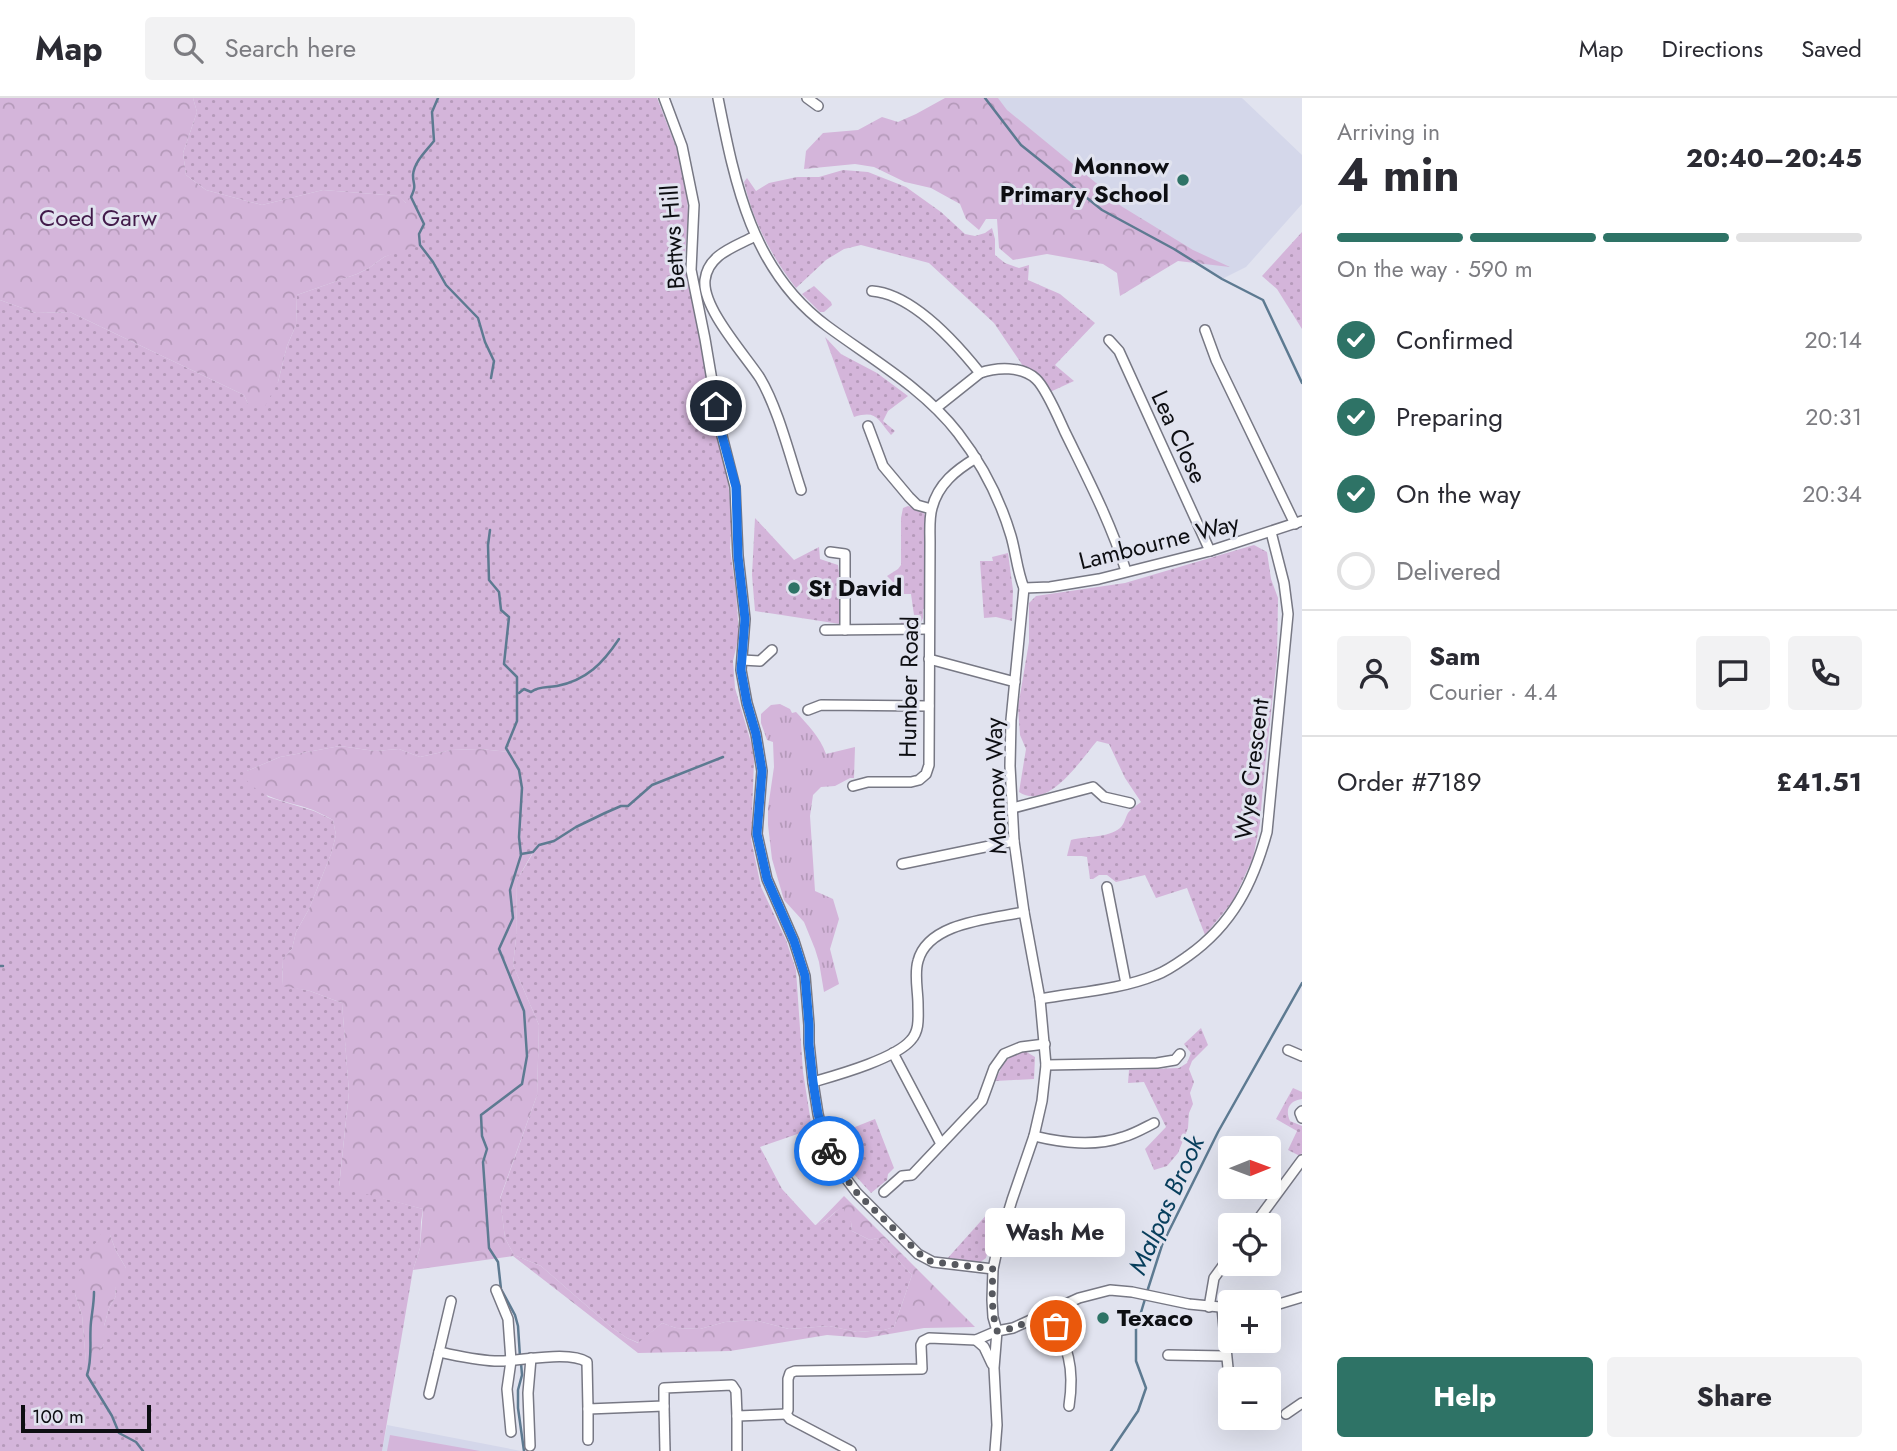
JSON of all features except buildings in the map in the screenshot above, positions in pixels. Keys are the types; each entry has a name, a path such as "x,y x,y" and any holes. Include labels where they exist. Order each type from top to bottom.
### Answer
{"street":[{"name":"Bettws Hill","path":"664,98 682,146 694,205 691,270 720,428 736,487 738,556 745,619 741,670 762,771 757,834 767,879 794,941 805,976 813,1082 825,1143 832,1160 857,1193 925,1259 993,1269"},
{"name":"Monnow Way","path":"718,98 741,201 772,268 819,319 904,380 936,408 958,433 993,488 1011,536 1024,588 1011,720 1010,766 1014,841 1040,999 1046,1065 1034,1136 1012,1199 993,1269 993,1317 997,1331 994,1368 997,1425 995,1451"},
{"path":"807,98 818,106"},
{"path":"755,236 720,254 710,265 705,282 708,298 719,320 769,394 801,490"},
{"path":"872,291 884,292 910,306 936,327 980,373"},
{"path":"1205,330 1216,360 1298,522"},
{"name":"Lea Close","path":"1110,340 1119,351 1210,551"},
{"path":"936,408 980,373 1000,369 1022,371 1038,380 1109,522 1126,572"},
{"path":"868,425 883,466 909,497 918,505 931,509"},
{"name":"Humber Road","path":"853,786 868,782 911,782 926,774 929,765 931,509 946,480 976,458"},
{"name":"Lambourne Way","path":"1024,588 1083,583 1210,551 1298,522"},
{"name":"Wye Crescent","path":"1040,999 1126,984 1157,975 1198,949 1219,930 1247,888 1267,832 1288,614 1284,583 1271,532"},
{"path":"830,552 845,554 845,630"},
{"path":"825,630 929,629"},
{"path":"742,660 760,661 772,650"},
{"path":"929,659 1015,682"},
{"path":"808,710 821,705 929,706"},
{"path":"1013,808 1093,787 1104,797 1130,803"},
{"path":"902,864 1014,841"},
{"path":"1107,887 1126,984"},
{"path":"813,1082 893,1053 911,1040 918,1022 917,962 932,939 951,928 1024,912"},
{"path":"884,1192 902,1176 912,1175 982,1101 994,1068 1004,1054 1021,1047 1045,1044"},
{"path":"1288,1050 1302,1056"},
{"path":"893,1053 941,1144"},
{"path":"1046,1065 1157,1063 1175,1060 1180,1054"},
{"path":"1302,1111 1302,1118"},
{"path":"1034,1136 1061,1143 1093,1143 1124,1137 1154,1123"},
{"path":"1263,1213 1302,1160"},
{"path":"1209,1307 1214,1278 1218,1272"},
{"path":"496,1290 508,1319 513,1360 507,1389 511,1432"},
{"path":"786,1414 788,1379 790,1373 795,1371 922,1369 921,1345 929,1338 976,1340 1013,1328 1101,1291 1132,1292 1218,1308"},
{"path":"1281,1303 1302,1297"},
{"path":"429,1394 451,1301"},
{"path":"1049,1313 1071,1361 1072,1389 1069,1406"},
{"path":"976,1340 984,1347 994,1368"},
{"path":"439,1352 484,1361 580,1357 587,1362 588,1440"},
{"path":"1168,1355 1226,1356 1227,1367"},
{"path":"529,1358 530,1447"},
{"path":"665,1451 664,1388 732,1385 736,1391 737,1451"},
{"path":"1286,1414 1302,1403"},
{"path":"588,1409 664,1406"},
{"path":"737,1416 786,1414"},
{"path":"786,1414 790,1419 850,1451"}],"shaded area":[{"name":"Monnow Primary School","path":"985,98 1242,98 1302,155 1302,204 1246,267 1222,279 1174,249"},
{"path":"387,1425 521,1451 382,1451"}],"green space":[{"name":"Coed Garw","path":"0,98 193,98 197,112 183,153 186,175 206,190 262,205 323,190 399,196 406,203 411,197 424,224 419,234 420,245 384,257 357,274 297,295 296,325 287,346 278,382 264,408 248,404 244,395 70,312 36,313 0,300"},
{"path":"193,98 657,98 678,152 687,192 684,268 694,301 732,513 730,548 739,635 733,661 735,688 754,761 751,839 761,887 786,940 796,970 803,1072 812,1129 760,1147 782,1189 815,1225 844,1206 852,1231 870,1240 877,1238 912,1275 894,1327 857,1332 829,1326 789,1329 754,1320 725,1322 700,1329 676,1328 662,1323 639,1343 611,1327 541,1266 514,1255 505,1238 500,1199 537,1095 539,1025 513,965 517,880 533,853 521,855 519,770 509,752 451,750 420,757 399,749 375,751 340,746 280,757 247,771 268,797 314,811 333,820 336,835 331,854 309,909 296,932 292,949 283,959 282,985 310,991 342,1003 349,1092 339,1186 423,1209 420,1248 413,1270 382,1451 0,1451 0,300 36,313 70,312 244,395 248,404 278,382 287,346 296,325 297,295 357,274 399,251 406,203 398,196 323,190 262,205 206,190 186,175 183,153 197,112","holes":["110,1235 126,1268 115,1288 116,1296 109,1308 104,1326 104,1344 91,1362 86,1362 82,1315 75,1294 98,1241"]},
{"path":"945,98 998,98 1007,110 1121,206 1193,250 1230,267 1178,261 1120,296 1117,273 1103,264 1047,254 1013,260 999,248 997,219 986,219 979,230 966,219 960,204 931,188 905,182 874,167 855,164 804,169 806,151 823,133 858,130 882,117 898,122"},
{"path":"843,170 868,172 906,187 941,212 965,234 975,236 992,228 995,255 1005,263 1019,268 1029,265 1028,280 1060,294 1095,323 1055,365 1074,381 1050,392 1036,373 1023,366 994,323 929,263 861,245 844,249 826,260 796,288 764,238 752,211 744,182 747,178 756,191 769,183 797,177 819,177"},
{"path":"1302,232 1302,329 1277,289 1262,276"},
{"path":"814,286 831,302 832,305 824,312 820,312 802,294"},
{"path":"825,337 841,354 877,373 908,396 888,411 883,421 895,431 891,435 872,415 854,417"},
{"path":"908,506 922,511 927,518 926,609 923,609 920,624 901,625 901,615 914,615 911,594 901,594 900,589 887,576 901,565 901,518 903,508"},
{"path":"755,518 794,560 819,547 820,559 838,565 841,588 840,624 755,611 752,575"},
{"path":"1254,545 1267,552 1271,579 1278,598 1277,657 1260,823 1253,858 1233,901 1205,935 1187,888 1156,898 1145,875 1116,882 1107,875 1090,879 1087,857 1067,856 1071,840 1115,831 1122,826 1129,812 1141,802 1125,778 1109,744 1097,741 1063,781 1041,795 1030,796 1019,792 1026,749 1020,735 1018,707 1029,642 1029,603 1036,596 1125,583"},
{"path":"1008,553 1013,590 1012,621 996,617 984,618 980,561 993,561 992,557"},
{"path":"780,704 792,713 796,712 817,737 826,754 855,747 854,778 835,786 821,787 813,795 810,816 815,891 833,899 839,919 830,949 839,984 824,992 815,949 804,922 784,900 772,859 768,808 774,767 773,742 767,740 761,714 771,705"},
{"path":"340,746 375,751 399,749 420,757 451,750 509,752 518,768 522,793 521,854 533,852 517,880 513,965 539,1025 537,1095 500,1198 505,1238 514,1255 541,1266 611,1327 638,1343 662,1323 676,1328 700,1329 725,1322 754,1320 789,1329 829,1326 857,1332 894,1327 912,1275 877,1238 870,1240 852,1231 851,1222 844,1216 844,1207 815,1226 844,1196 975,1327 924,1328 866,1338 827,1335 730,1351 638,1353 513,1256 413,1270 420,1248 423,1209 339,1187 349,1092 342,1003 310,991 282,986 283,959 292,949 296,932 309,909 331,854 336,835 333,820 313,810 267,795 245,778 247,771 280,757"},
{"path":"1201,1028 1208,1045 1192,1061 1189,1069 1194,1082 1190,1093 1193,1104 1188,1128 1178,1153 1167,1166 1154,1170 1145,1149 1166,1127 1144,1082 1128,1083 1129,1070 1179,1068 1187,1063 1191,1053 1184,1044"},
{"path":"1025,1051 1035,1057 1034,1079 995,1081 1009,1058"},
{"path":"1293,1088 1302,1092 1302,1099 1289,1106 1288,1113 1290,1121 1302,1126 1300,1156 1288,1150 1297,1131 1276,1119"},
{"path":"875,1119 894,1168 888,1174 887,1180 871,1193 843,1162 835,1135"},
{"path":"999,1210 986,1258 979,1263 946,1260 989,1212"},
{"path":"101,1232 110,1235 126,1268 125,1280 115,1288 116,1296 109,1308 104,1326 104,1344 90,1366 86,1363 82,1315 75,1294 77,1276"},
{"path":"390,1435 480,1451 387,1451"}],"waterway":[{"path":"438,98 432,112 434,141 418,161 413,175 411,197 424,224 419,234 420,245 446,285 478,318 494,361 491,378"},
{"name":"Malpas Brook","path":"985,98 1021,145 1102,210 1263,300 1302,383"},
{"path":"490,530 489,580 499,592 501,610 509,617 504,664 517,677 517,721 506,748 519,770 522,788 519,837 521,855 510,890 513,918 499,949 524,1011 527,1056 522,1084 481,1115 482,1136 487,1149 483,1162 489,1248 498,1262 501,1289 515,1315 520,1357"},
{"path":"519,693 524,689 531,692 577,680 600,663 619,639"},
{"path":"521,854 533,852 539,845 554,841 576,827 621,806 628,806 652,785 723,757"},
{"name":"Malpas Brook","path":"1147,1292 1162,1245 1218,1132 1302,983"},
{"path":"94,1292 87,1375 119,1433 136,1442 143,1451"},
{"name":"Malpas Brook","path":"1111,1451 1138,1411 1146,1388 1136,1361 1136,1329 1145,1299"},
{"path":"521,1363 518,1408 524,1451"}],"way so far":[{"path":"829,1151 832,1160 857,1193 918,1254 933,1262 993,1269 993,1317 997,1331 1013,1328 1049,1313 1056,1326"}],"place":[{"name":"Monnow Primary School","path":"1183,180"},
{"name":"St David","path":"794,588"},
{"name":"Texaco","path":"1103,1318"},
{"name":"Wash Me","path":"1056,1326"}],"route":[{"path":"716,406 736,487 738,556 745,619 741,670 762,771 757,834 767,879 794,941 805,976 813,1082 818,1114 829,1151"}]}
